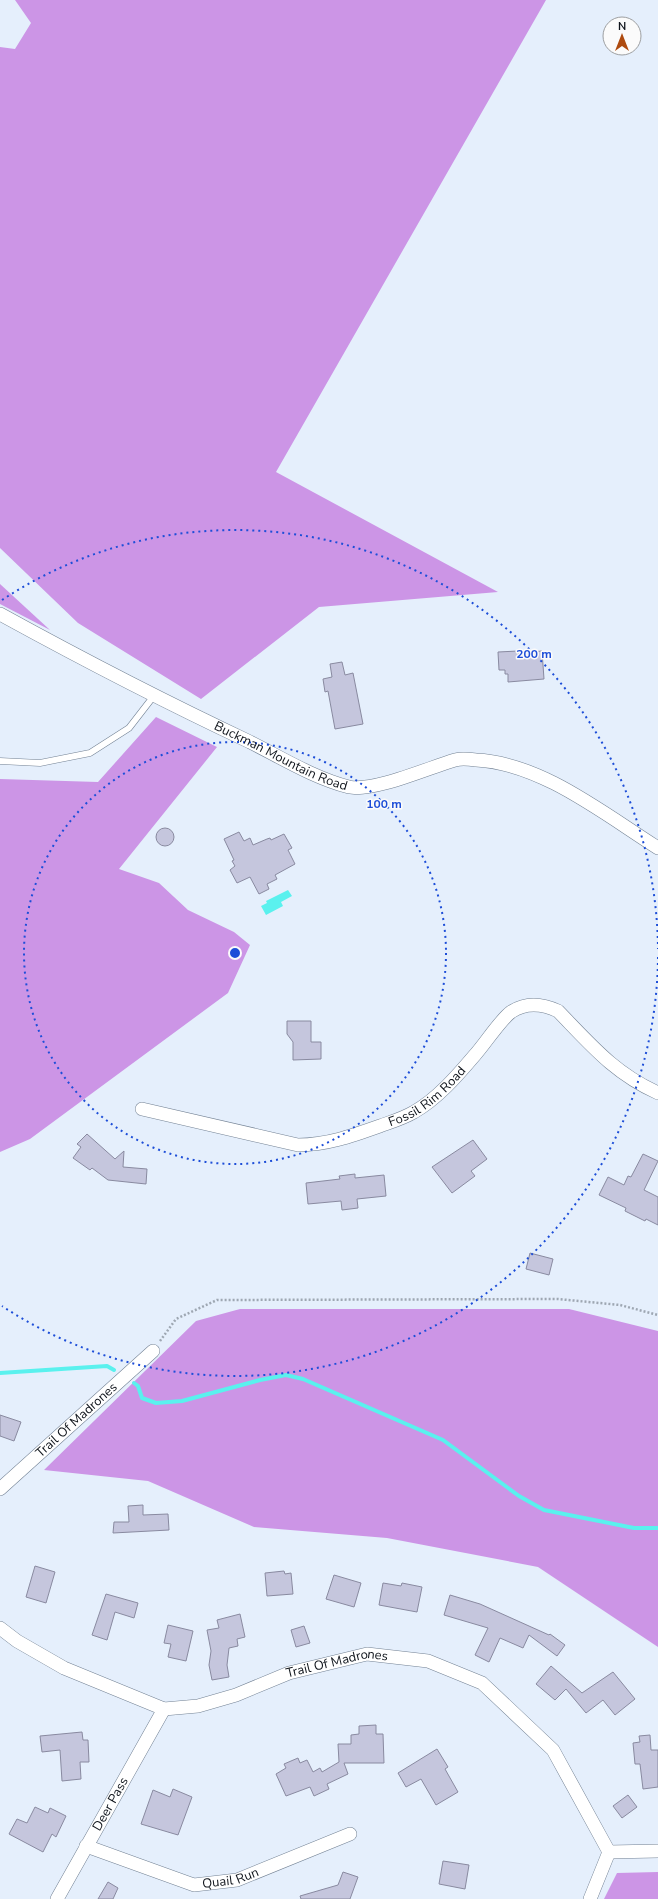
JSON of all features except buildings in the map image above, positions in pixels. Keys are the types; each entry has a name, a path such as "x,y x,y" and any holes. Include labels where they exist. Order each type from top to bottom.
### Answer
{"street":[{"name":"Buckman Mountain Road","path":"0,614 154,697 270,752 317,777 353,787 378,785 457,760 483,760 506,764 554,782 658,848"},
{"name":"Fossil Rim Road","path":"142,1108 298,1145 314,1145 335,1141 414,1112 436,1096 458,1073 510,1012 520,1007 535,1005 547,1006 558,1011 613,1067 643,1086 658,1093"},
{"name":"Trail Of Madrones","path":"0,1489 153,1351"},
{"name":"Trail Of Madrones","path":"0,1628 17,1641 64,1668 164,1709 198,1706 236,1695 289,1673 367,1654 428,1661 482,1683 553,1750 609,1852"},
{"name":"Deer Pass","path":"57,1899 164,1709"},
{"name":"Quail Run","path":"86,1846 194,1885 237,1880 350,1834"},
{"path":"590,1899 609,1852 658,1851"}],"lane":[{"path":"0,761 40,763 90,753 129,728 154,697"}],"path":[{"path":"153,1351 176,1319 217,1300 558,1299 620,1305 658,1315"}],"shaded area":[{"path":"15,0 546,0 276,472 498,592 319,607 201,699 78,623 0,548 0,47 15,49 31,23"},
{"path":"0,584 50,630 0,604"},
{"path":"156,717 217,747 119,869 159,883 188,910 234,932 250,945 228,993 30,1139 0,1152 0,779 98,782"},
{"path":"288,890 292,896 281,902 283,906 266,915 261,906 267,903 266,901"},
{"path":"240,1309 569,1309 658,1331 658,1647 538,1567 387,1538 254,1527 148,1481 44,1470 196,1321"},
{"path":"658,1872 658,1899 604,1899 617,1873"}],"waterway":[{"path":"0,1373 107,1366 114,1370"},
{"path":"134,1383 138,1386 142,1398 156,1403 182,1401 260,1380 286,1375 303,1379 443,1440 519,1496 544,1510 634,1528 658,1528"}]}
